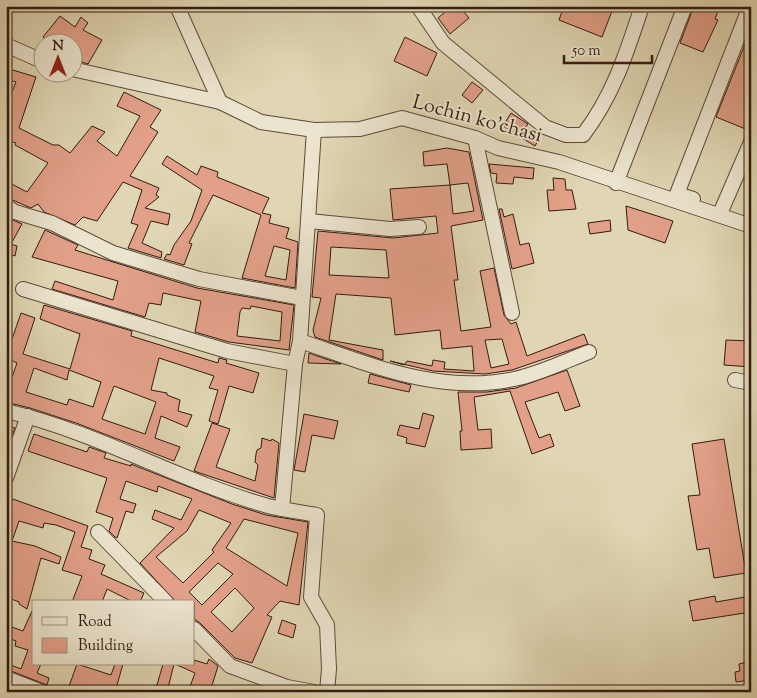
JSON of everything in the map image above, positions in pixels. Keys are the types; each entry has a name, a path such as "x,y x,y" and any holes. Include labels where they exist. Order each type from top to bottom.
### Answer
{"street":[{"path":"177,6 220,102"},
{"path":"418,6 443,44 545,126 566,135 583,134 597,115 623,66 642,6"},
{"path":"616,182 685,6"},
{"path":"750,6 677,194 751,218"},
{"path":"6,45 32,57"},
{"name":"Lochin ko'chasi","path":"82,71 220,102 261,122 314,130 360,130 402,118 475,138 498,148 559,162 751,226"},
{"path":"282,509 295,364 300,341 314,130"},
{"path":"475,138 512,313"},
{"path":"722,209 751,142"},
{"path":"6,206 15,212 52,223 112,253 199,279 302,298"},
{"path":"309,221 390,229 419,227"},
{"path":"23,289 227,351 295,364"},
{"path":"300,341 406,377 455,383 479,383 515,379 589,352"},
{"path":"735,380 751,383"},
{"path":"6,411 28,416 113,446 202,483 282,509 317,515 311,597 327,625 330,669 327,692"},
{"path":"6,478 28,416"},
{"path":"98,532 164,600"},
{"path":"195,630 230,666 287,687 314,692"},
{"path":"6,678 42,692"}],"building":[{"path":"452,6 459,6 469,18 450,34 438,18"},
{"path":"564,6 614,6 602,37 559,20"},
{"path":"694,6 720,6 715,19 718,20 703,52 680,43"},
{"path":"60,16 75,27 81,17 88,23 83,30 102,40 88,64 82,62 82,32 47,32"},
{"path":"751,29 751,123 748,130 716,117"},
{"path":"405,37 437,53 427,76 394,61"},
{"path":"6,68 32,76 32,82 34,82 19,128 53,145 59,145 70,153 92,126 105,132 97,141 117,156 140,116 117,106 124,92 161,110 150,127 158,132 130,176 159,188 156,195 159,197 145,208 170,214 168,225 151,221 142,243 162,252 161,258 128,248 138,225 131,223 142,190 123,182 97,221 83,217 75,225 44,212 38,204 31,208 6,197 6,181 27,192 48,163 15,145 16,143 6,140 6,107 16,82 6,79"},
{"path":"472,82 483,90 472,103 462,95"},
{"path":"511,113 528,124 525,128 540,137 535,146 503,126"},
{"path":"447,148 469,152 483,220 451,226 458,280 454,280 461,331 491,327 480,271 494,268 504,315 511,324 516,322 527,356 584,334 588,344 512,370 485,374 433,371 404,364 407,361 432,366 433,360 445,362 444,369 474,371 472,346 442,349 440,330 395,335 391,298 336,294 329,340 383,350 383,360 315,337 313,330 321,298 312,297 318,231 393,238 438,233 436,216 393,220 390,189 450,185 447,164 424,166 423,152","holes":["468,183 474,211 453,214 450,185","331,247 386,250 389,278 329,275","502,339 509,364 491,368 485,340"]},
{"path":"167,156 197,175 201,166 218,172 217,177 269,198 262,213 271,215 269,223 289,228 286,238 298,242 295,288 242,278 261,215 213,195 189,243 192,244 184,265 164,259 167,254 170,255 174,245 191,221 202,190 162,164","holes":["274,246 290,250 286,280 265,276"]},
{"path":"489,164 534,168 533,179 514,177 513,184 496,183 497,174 491,173"},
{"path":"553,178 565,179 566,190 572,190 576,209 549,211 547,190 554,190"},
{"path":"626,206 673,221 665,243 628,230"},
{"path":"499,209 502,209 504,217 513,214 520,245 529,243 534,263 512,269"},
{"path":"6,217 22,224 11,244 17,246 15,256 6,253"},
{"path":"610,220 611,231 590,234 588,223"},
{"path":"45,230 78,245 75,250 197,288 294,305 289,350 229,342 195,332 201,301 163,293 161,305 149,303 145,317 52,289 55,281 113,300 118,281 32,257","holes":["251,306 282,312 280,341 237,336 242,308 250,309"]},
{"path":"44,305 132,331 131,336 218,363 219,358 227,360 226,363 259,373 253,393 229,386 218,424 209,421 218,390 209,388 214,376 159,358 151,390 167,393 167,395 180,400 178,411 192,415 187,427 161,416 155,438 180,447 174,461 76,423 6,402 6,394 17,363 6,358 6,344 10,345 21,313 35,318 23,354 70,369 80,334 40,319","holes":["34,368 67,380 69,370 101,382 93,407 69,399 67,405 26,392","114,386 156,402 145,434 102,419"]},
{"path":"726,340 751,341 751,367 724,365"},
{"path":"309,353 323,358 341,364 308,363"},
{"path":"567,370 580,406 565,411 558,392 525,402 539,438 550,434 554,446 532,454 510,391 474,397 478,430 491,429 492,448 461,450 460,431 462,431 458,392 487,392 516,388"},
{"path":"370,374 411,385 409,392 368,383"},
{"path":"423,413 434,416 425,447 406,443 407,438 397,435 400,425 419,429"},
{"path":"304,414 338,421 334,439 312,435 305,472 294,470"},
{"path":"212,423 230,429 216,467 255,481 258,465 255,462 256,454 257,450 261,448 262,438 271,441 272,439 279,443 274,498 194,471"},
{"path":"6,425 15,428 6,451"},
{"path":"34,434 87,452 89,447 106,453 104,458 131,466 131,464 232,504 266,515 308,522 299,605 280,601 267,615 272,617 252,663 235,658 195,620 195,600 174,600 140,563 174,528 152,519 155,510 181,520 192,499 158,486 157,492 126,481 120,499 136,504 133,513 126,511 117,538 109,531 113,518 96,512 107,478 28,451","holes":["199,510 231,523 212,550 214,552 183,583 156,557 187,531","244,519 298,533 287,586 226,548","218,563 233,574 202,605 189,592","235,588 254,608 232,632 211,612"]},
{"path":"724,439 746,573 714,578 709,548 697,550 688,496 700,495 692,444"},
{"path":"13,499 88,526 81,547 92,550 89,559 105,565 101,574 144,593 141,600 129,600 107,589 103,600 73,600 82,576 62,570 75,532 56,525 44,523 43,528 19,521 12,541 35,546 61,557 59,564 41,558 27,609 19,604 19,602 6,597 6,500 12,501"},
{"path":"715,596 716,602 751,596 751,612 693,621 689,601"},
{"path":"32,611 32,666 40,666 37,673 49,678 47,685 6,669 6,663 21,669 28,650 15,646 16,641 6,637 6,625 23,631"},
{"path":"282,620 296,625 293,638 278,633"},
{"path":"209,659 218,666 210,692 188,692 195,673 179,666 195,666 195,660 207,664"},
{"path":"748,662 750,680 736,682 735,672 740,671 739,664"},
{"path":"76,666 83,666 111,675 114,666 122,666 115,692 67,692"},
{"path":"162,666 174,666 166,692 155,692"}]}
